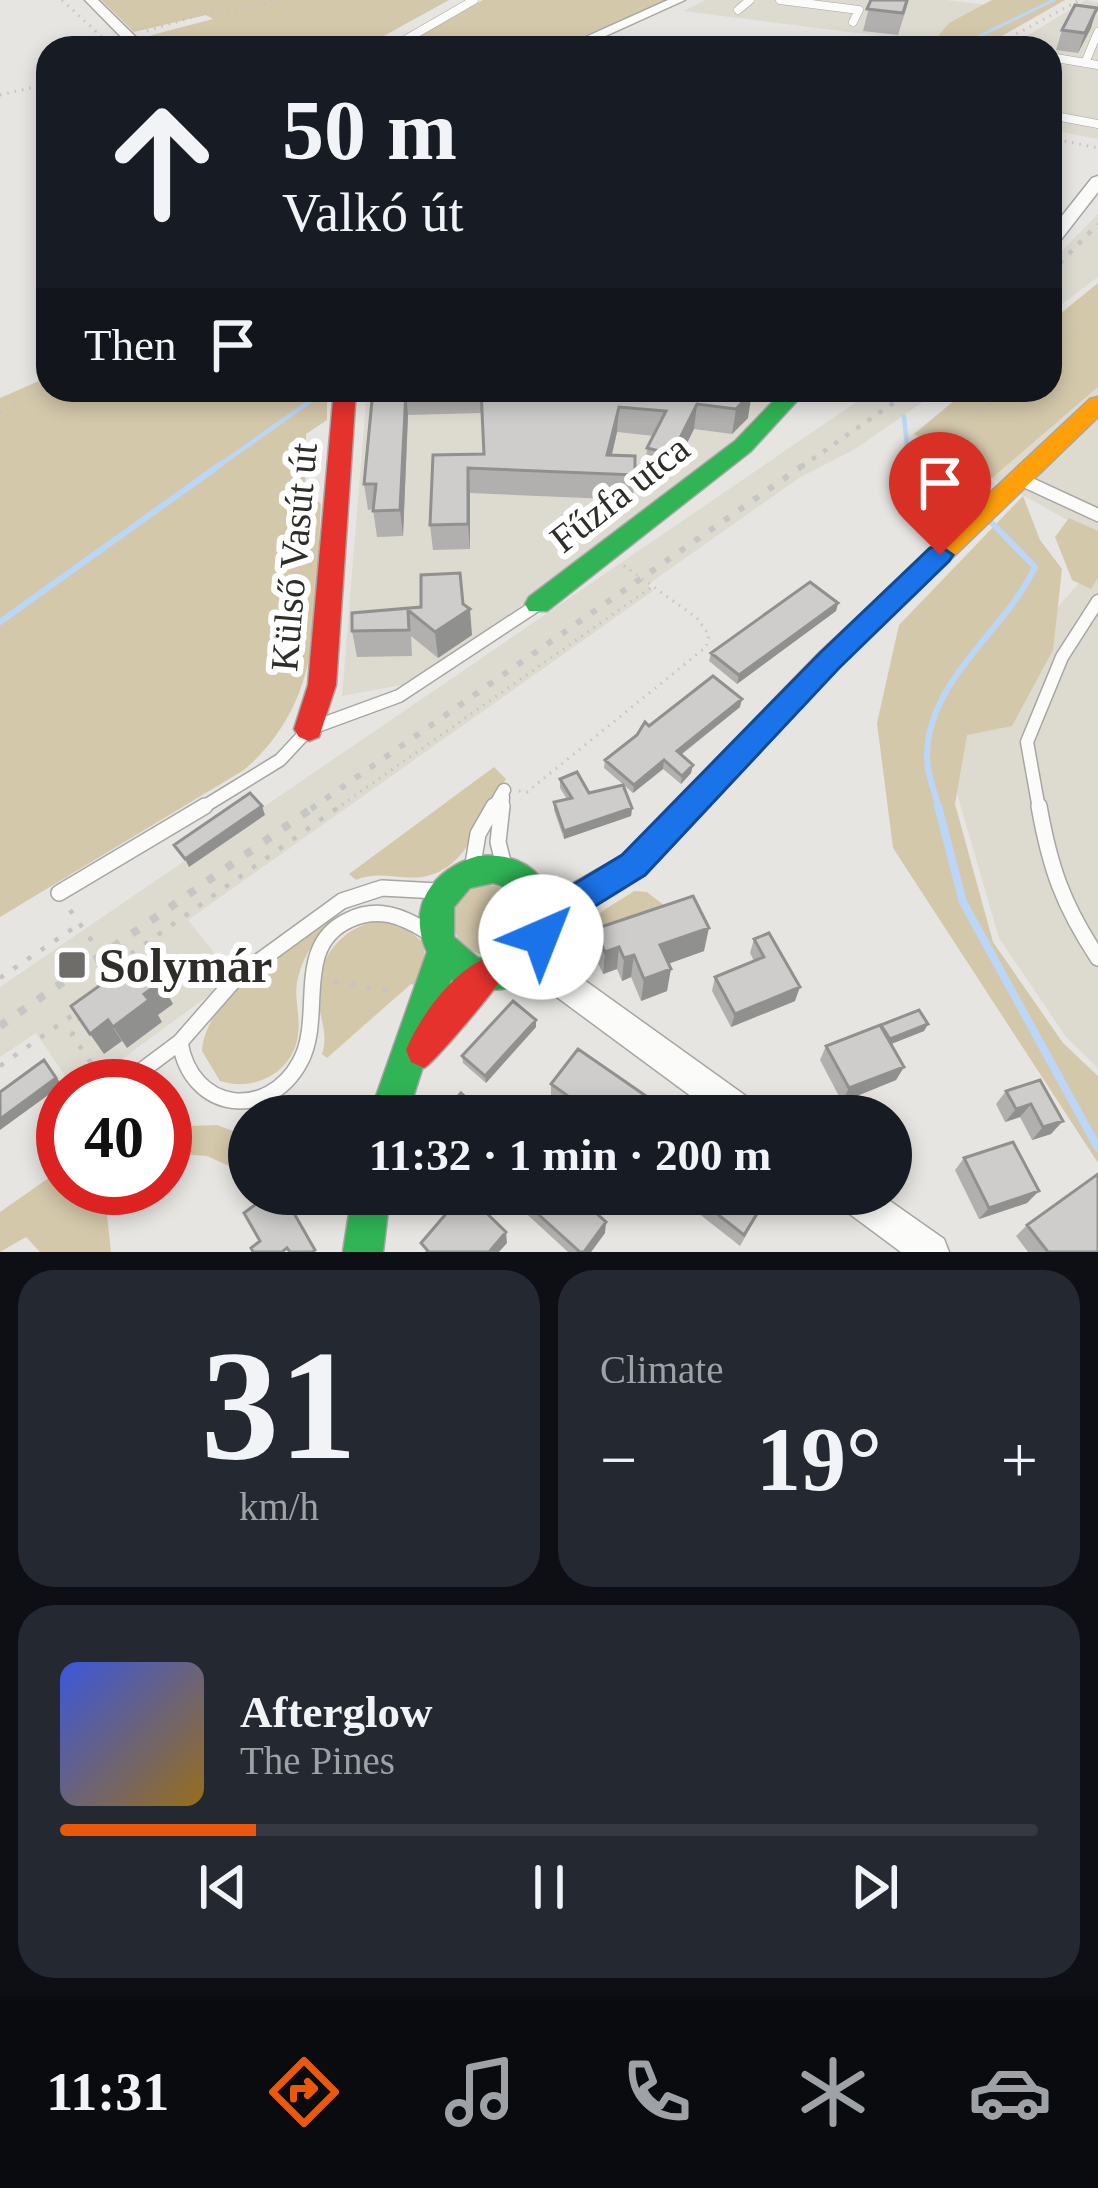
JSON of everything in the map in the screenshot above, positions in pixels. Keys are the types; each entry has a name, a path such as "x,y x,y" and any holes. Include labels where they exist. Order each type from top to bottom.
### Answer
{"street":[{"path":"92,0 128,36"},
{"path":"596,36 679,0"},
{"path":"1062,227 1098,181"},
{"name":"Külső Vasút út","path":"309,728 322,685 345,402"},
{"name":"Fűzfa utca","path":"538,604 716,468 784,402"},
{"path":"400,1084 449,1012 497,971 522,961 542,932 586,892 634,865 830,660 1098,404"},
{"path":"396,1095 438,944 434,911 446,890 471,874 516,878 602,866 662,836"},
{"path":"516,878 541,902 547,959 562,982"},
{"path":"438,944 464,969 533,972 562,982 716,1095"},
{"path":"363,1252 368,1215"},
{"path":"880,1215 931,1252"}],"lane":[{"path":"412,36 474,0"},
{"path":"738,10 750,0"},
{"path":"780,0 859,10 853,22"},
{"path":"1085,63 1098,32"},
{"path":"1062,58 1098,65"},
{"path":"1062,117 1098,124"},
{"path":"1019,479 1098,515"},
{"path":"1098,601 1062,656 1027,742 1048,864 1067,911 1098,958"},
{"path":"58,893 256,776 280,760 309,728 398,697 538,604"},
{"path":"471,874 478,834 504,790 499,842 516,878"},
{"path":"158,1059 180,1042 241,974 361,891 446,890"},
{"path":"180,1042 185,1073 206,1095 221,1101 256,1098 287,1079 307,1049 310,976 323,940 334,928 349,918 382,911 410,920 438,944"}],"path":[{"path":"62,0 101,36"},
{"path":"128,36 279,0"},
{"path":"1017,36 1080,0"},
{"path":"205,17 219,9"},
{"path":"0,95 36,87"},
{"path":"1062,140 1098,148"},
{"path":"1062,346 1098,311"},
{"path":"0,412 36,397"},
{"path":"992,402 975,415 968,436 986,461 1019,479"},
{"path":"527,792 706,647 709,635 697,618 628,567"},
{"path":"104,973 653,586"},
{"path":"58,893 109,965 96,988"},
{"path":"0,978 80,924"},
{"path":"120,962 241,974"},
{"path":"0,1066 88,1004 72,1035 88,1059"}],"shaded area":[{"path":"101,0 449,0 384,36 151,36 213,19 206,15 134,32"},
{"path":"483,0 671,0 583,36 420,36"},
{"path":"706,0 946,0 987,5 949,23 941,36 881,36 683,11"},
{"path":"992,0 1065,0 1002,36 938,36 949,23"},
{"path":"1086,0 1098,3 1098,139 1062,132 1062,36 1027,36"},
{"path":"1098,214 1098,277 1062,304 1062,251"},
{"path":"1098,283 1098,387 992,478 914,434 953,402 1062,402 1062,312"},
{"path":"36,382 36,402 327,402 327,420 306,434 305,490 321,504 311,648 290,713 271,742 244,770 0,917 0,398"},
{"path":"1098,387 1098,537 992,478"},
{"path":"366,402 773,402 688,482 579,566 442,660 402,685 342,696"},
{"path":"856,402 923,402 855,449 799,478 647,585 653,591 188,920 234,977 122,1059 54,1059 36,1033 0,1057 0,987"},
{"path":"1023,496 1040,540 1062,569 1053,650 1012,726 967,735 955,804 993,942 1063,1043 1098,1076 1098,1163 893,848 877,723 899,625"},
{"path":"1069,518 1098,531 1098,578 1091,589 1072,580 1055,537"},
{"path":"1098,563 1098,1068 1066,1037 999,938 940,735"},
{"path":"494,767 506,779 473,838 452,864 422,877 356,880 349,874"},
{"path":"488,885 512,896 523,920 512,944 488,955 464,944 453,920 464,896"},
{"path":"634,891 647,892 679,917 591,946 592,959 581,962 578,949 585,928"},
{"path":"327,917 330,921 298,978 298,1035 288,1060 258,1081 220,1081 202,1051 217,1012 251,975"},
{"path":"377,921 400,923 425,944 422,987 411,984 327,1058 322,1054 318,997 321,970 342,938"},
{"path":"192,1126 228,1129 228,1166 192,1155"},
{"path":"36,1187 36,1215 107,1215 111,1252 40,1252 26,1237 0,1252 0,1212"}],"building":[{"path":"871,0 907,0 903,13 867,9"},
{"path":"1075,5 1097,8 1085,33 1062,30"},
{"path":"372,402 405,402 400,510 373,511 376,484 364,484"},
{"path":"482,402 743,402 736,409 697,404 672,454 647,448 666,411 619,407 607,455 635,456 635,475 468,468 468,524 430,525 433,455 484,454"},
{"path":"460,573 463,604 470,609 435,632 408,610 409,630 352,631 352,613 421,607 421,575"},
{"path":"810,582 838,603 739,675 711,653"},
{"path":"713,676 742,699 677,751 693,765 682,776 664,760 634,785 605,760 637,735 645,722 649,726"},
{"path":"577,772 589,793 623,785 632,808 564,831 554,802 572,798 560,779"},
{"path":"250,793 262,806 185,859 174,845"},
{"path":"693,896 709,928 660,945 671,969 644,979 634,955 624,958 619,947 605,952 595,929"},
{"path":"769,933 800,987 735,1014 715,977 764,957 754,939"},
{"path":"141,956 161,982 144,994 149,1000 113,1027 108,1020 90,1034 71,1006"},
{"path":"513,1001 536,1020 485,1076 462,1056"},
{"path":"919,1010 928,1024 890,1039 881,1025"},
{"path":"880,1025 904,1067 849,1088 826,1046"},
{"path":"578,1049 645,1095 566,1095 551,1084"},
{"path":"36,1066 36,1093 0,1119 0,1092"},
{"path":"1040,1080 1063,1121 1043,1127 1031,1104 1016,1109 1006,1091"},
{"path":"1013,1142 1039,1191 989,1208 964,1158"},
{"path":"1098,1174 1098,1252 1048,1252 1027,1225"},
{"path":"245,1215 295,1215 315,1250 253,1252 251,1248 260,1241"},
{"path":"445,1215 489,1215 506,1232 489,1252 427,1252 421,1243"},
{"path":"539,1215 598,1215 606,1222 580,1252"},
{"path":"719,1215 756,1215 744,1235"}],"waterway":[{"path":"980,36 1054,0"},
{"path":"217,467 309,402"},
{"path":"904,417 907,446 931,467"},
{"path":"0,622 221,464"},
{"path":"928,464 977,509"},
{"path":"939,809 929,775 931,727 954,678 1035,567 987,518"},
{"path":"938,806 963,902 1098,1148"}],"railway":[{"path":"1062,261 1098,224"},
{"path":"801,467 895,402"},
{"path":"311,809 805,464"},
{"path":"0,1026 315,806"}],"traffic: fast":[{"path":"538,604 743,446 785,402"},
{"path":"488,869 508,873 526,884 537,902 541,922 537,942 526,960 508,971 488,975 468,971 450,960 439,942 435,922 439,902 450,884 468,873 488,869"},
{"path":"395,1095 443,953"},
{"path":"363,1252 368,1215"}],"traffic: slow":[{"path":"544,928 586,892 634,865 829,660 1098,404"}],"traffic: jam":[{"path":"309,729 322,685 344,402"},
{"path":"424,1050 449,1012 488,973"}],"place":[{"name":"Solymár","path":"72,965"}],"route":[{"path":"541,937 567,905 634,865 830,660 940,555"}]}
